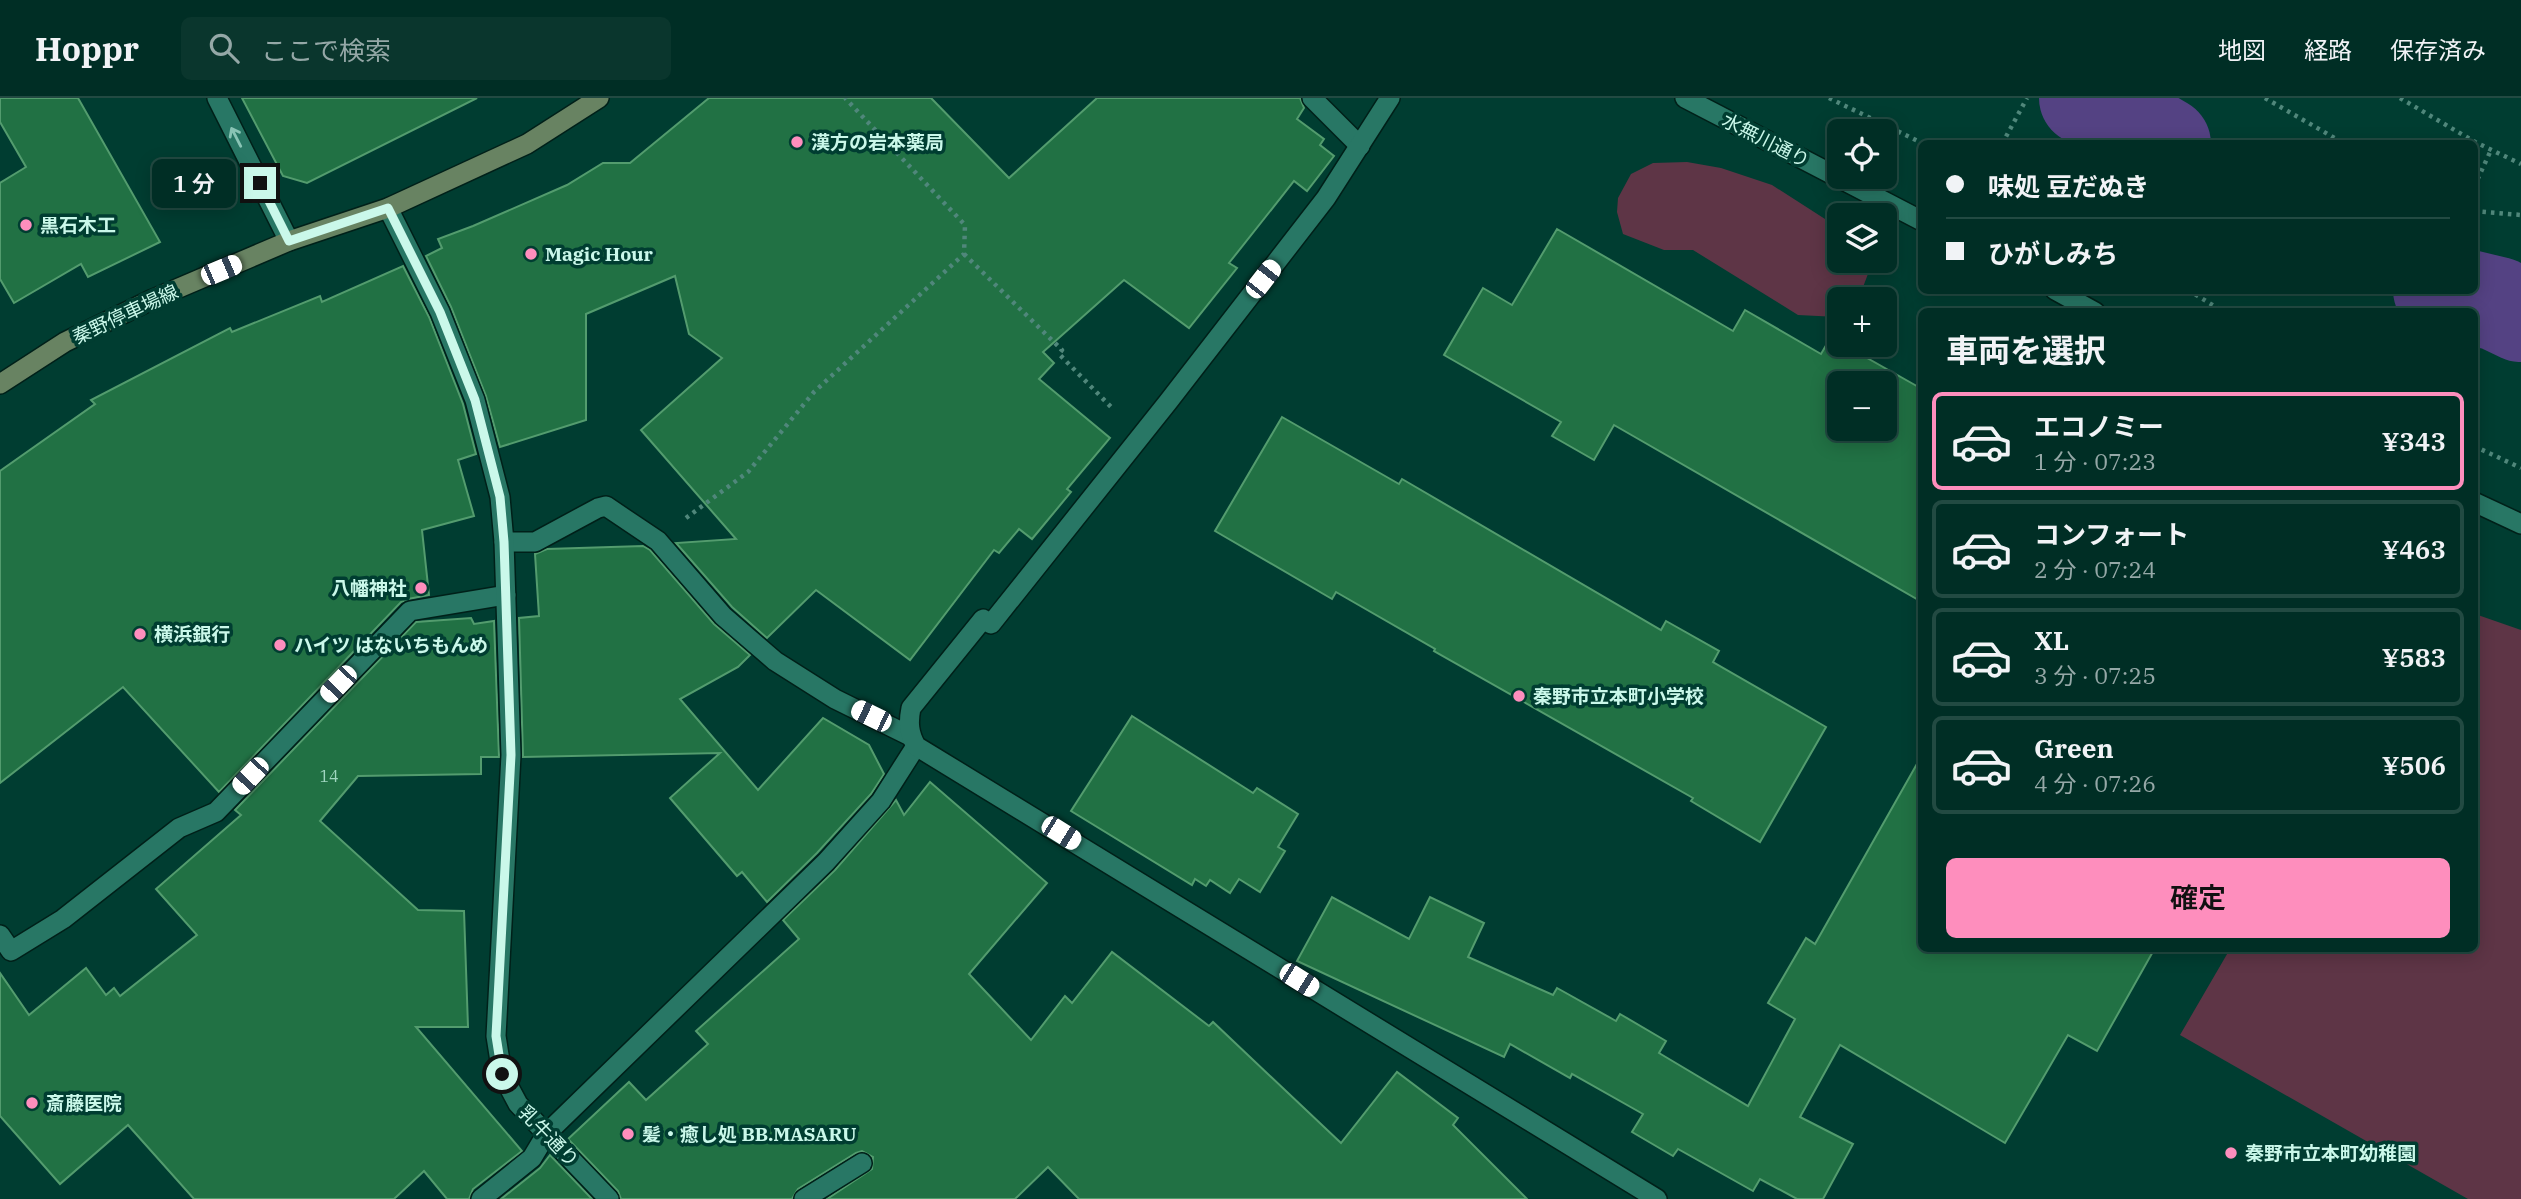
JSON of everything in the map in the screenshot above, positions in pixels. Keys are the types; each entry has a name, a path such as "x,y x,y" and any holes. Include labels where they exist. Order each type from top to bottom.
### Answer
{"main road":[{"name":"秦野停車場線","path":"0,384 65,342 153,299 289,241 388,208 527,144 599,98"}],"street":[{"path":"217,98 289,241"},
{"path":"1312,98 1360,146"},
{"path":"481,1199 532,1158 547,1133 825,862 881,801 913,741 908,721 911,708 983,619 991,624 1140,435 1326,198 1390,98"},
{"name":"水無川通り","path":"1685,98 1918,219"},
{"name":"乳牛通り","path":"388,208 440,312 475,400 500,497 511,755 496,1036 502,1074 518,1104 609,1199"},
{"path":"2062,294 2088,308"},
{"path":"2478,504 2521,524"},
{"path":"504,542 535,542 606,506 658,541 723,616 775,662 835,699 913,741 1657,1199"},
{"path":"0,935 11,951 63,919 179,828 216,812 410,611 506,595"},
{"path":"804,1199 862,1163"}],"path":[{"path":"658,541 748,472 814,392 964,254 965,225 845,98"},
{"path":"1829,98 1918,141"},
{"path":"2004,140 2026,98"},
{"path":"2265,98 2338,140"},
{"path":"2400,98 2474,140"},
{"path":"2478,143 2521,163"},
{"path":"2478,178 2491,150"},
{"path":"2478,211 2521,215"},
{"path":"964,254 1062,350 1059,354 1140,435"},
{"path":"2195,294 2217,308"},
{"path":"2478,448 2521,468"}],"shaded area":[{"path":"1687,162 1721,168 1772,185 1827,220 1827,273 1868,273 1863,287 1827,287 1827,316 1798,315 1693,250 1664,250 1623,234 1617,212 1618,198 1631,174 1653,163"},
{"path":"2478,615 2521,630 2521,1199 2468,1199 2180,1035 2228,952 2478,952"}],"building":[{"path":"0,98 78,98 160,242 88,277 81,264 14,303 0,279 0,183 26,167 0,122"},
{"path":"242,98 477,98 307,183 283,176"},
{"path":"709,98 931,98 1009,178 1097,98 1300,98 1304,108 1297,119 1324,139 1320,145 1334,156 1307,191 1294,181 1229,263 1237,268 1189,328 1124,280 1043,352 1054,363 1039,379 1110,438 1067,489 1071,492 1032,539 1019,529 999,553 994,550 910,660 816,590 767,638 732,607 676,543 736,539 641,430 722,358 689,334 675,276 586,314 586,420 500,447 486,396 451,307 426,256 442,248 438,239 567,185 603,163 630,163"},
{"path":"1557,229 1733,331 1745,310 1821,354 1827,344 1827,357 1865,357 1890,371 1827,371 1827,441 1897,441 1897,375 1918,387 1918,600 1614,425 1594,460 1552,436 1561,422 1444,355 1483,288 1512,305"},
{"path":"403,266 429,317 463,404 476,454 458,460 474,516 422,530 429,595 401,602 219,792 123,687 0,783 0,471 95,404 91,400 230,328 232,332 320,296 322,302"},
{"path":"1282,417 1399,484 1402,479 1661,630 1666,621 1719,651 1713,662 1826,727 1760,842 1691,801 1693,798 1434,651 1435,649 1336,592 1332,599 1215,531"},
{"path":"643,546 650,550 714,624 750,655 738,667 680,699 758,790 823,718 869,745 884,774 871,794 767,902 742,872 737,876 670,798 720,753 523,757 519,618 539,616 535,554 547,549"},
{"path":"471,618 474,624 494,621 499,757 481,757 481,774 358,776 320,821 418,910 464,911 468,1027 416,1027 522,1151 473,1189 469,1199 447,1199 424,1171 394,1199 194,1199 128,1125 60,1184 0,1116 0,973 29,1015 86,968 106,995 114,988 120,996 197,935 156,889 241,815 235,810 416,622"},
{"path":"1132,716 1253,793 1257,788 1298,814 1278,847 1285,851 1260,892 1239,879 1230,893 1210,880 1206,886 1195,879 1192,885 1071,811"},
{"path":"1918,762 1918,952 2153,952 2097,1051 2068,1035 2005,1143 1840,1045 1800,1117 1853,1144 1823,1199 1797,1199 1760,1179 1753,1191 1678,1149 1673,1156 1632,1132 1643,1114 1572,1074 1570,1078 1510,1044 1504,1057 1297,961 1332,897 1409,939 1430,897 1484,923 1468,957 1553,995 1557,988 1616,1021 1620,1014 1666,1041 1659,1053 1748,1106 1795,1019 1768,1003 1806,938 1815,944"},
{"path":"930,782 1047,883 969,974 1031,1040 1065,996 1072,1003 1112,952 1209,1026 1213,1022 1341,1143 1397,1072 1458,1118 1453,1125 1527,1199 1079,1199 1048,1167 1015,1199 827,1199 872,1169 873,1157 862,1151 798,1189 792,1199 621,1199 618,1191 568,1139 629,1082 646,1100 708,1044 696,1031 799,939 783,920 835,870 896,800 904,815"},
{"path":"550,1155 592,1199 501,1199 540,1168"}],"waterway":[{"path":"2086,98 2157,140"},
{"path":"2457,294 2498,304 2521,315"}],"place":[{"name":"漢方の岩本薬局","path":"797,142"},
{"name":"黒石木工","path":"26,225"},
{"name":"Magic Hour","path":"531,254"},
{"name":"八幡神社","path":"421,588"},
{"name":"横浜銀行","path":"140,634"},
{"name":"ハイツ はないちもんめ","path":"280,645"},
{"name":"秦野市立本町小学校","path":"1519,696"},
{"name":"斎藤医院","path":"32,1103"},
{"name":"髪・癒し処 BB.MASARU","path":"628,1134"},
{"name":"秦野市立本町幼稚園","path":"2231,1153"}],"route":[{"path":"260,183 289,241 388,208 440,312 475,400 500,497 504,542 511,755 496,1036 502,1074"}]}
